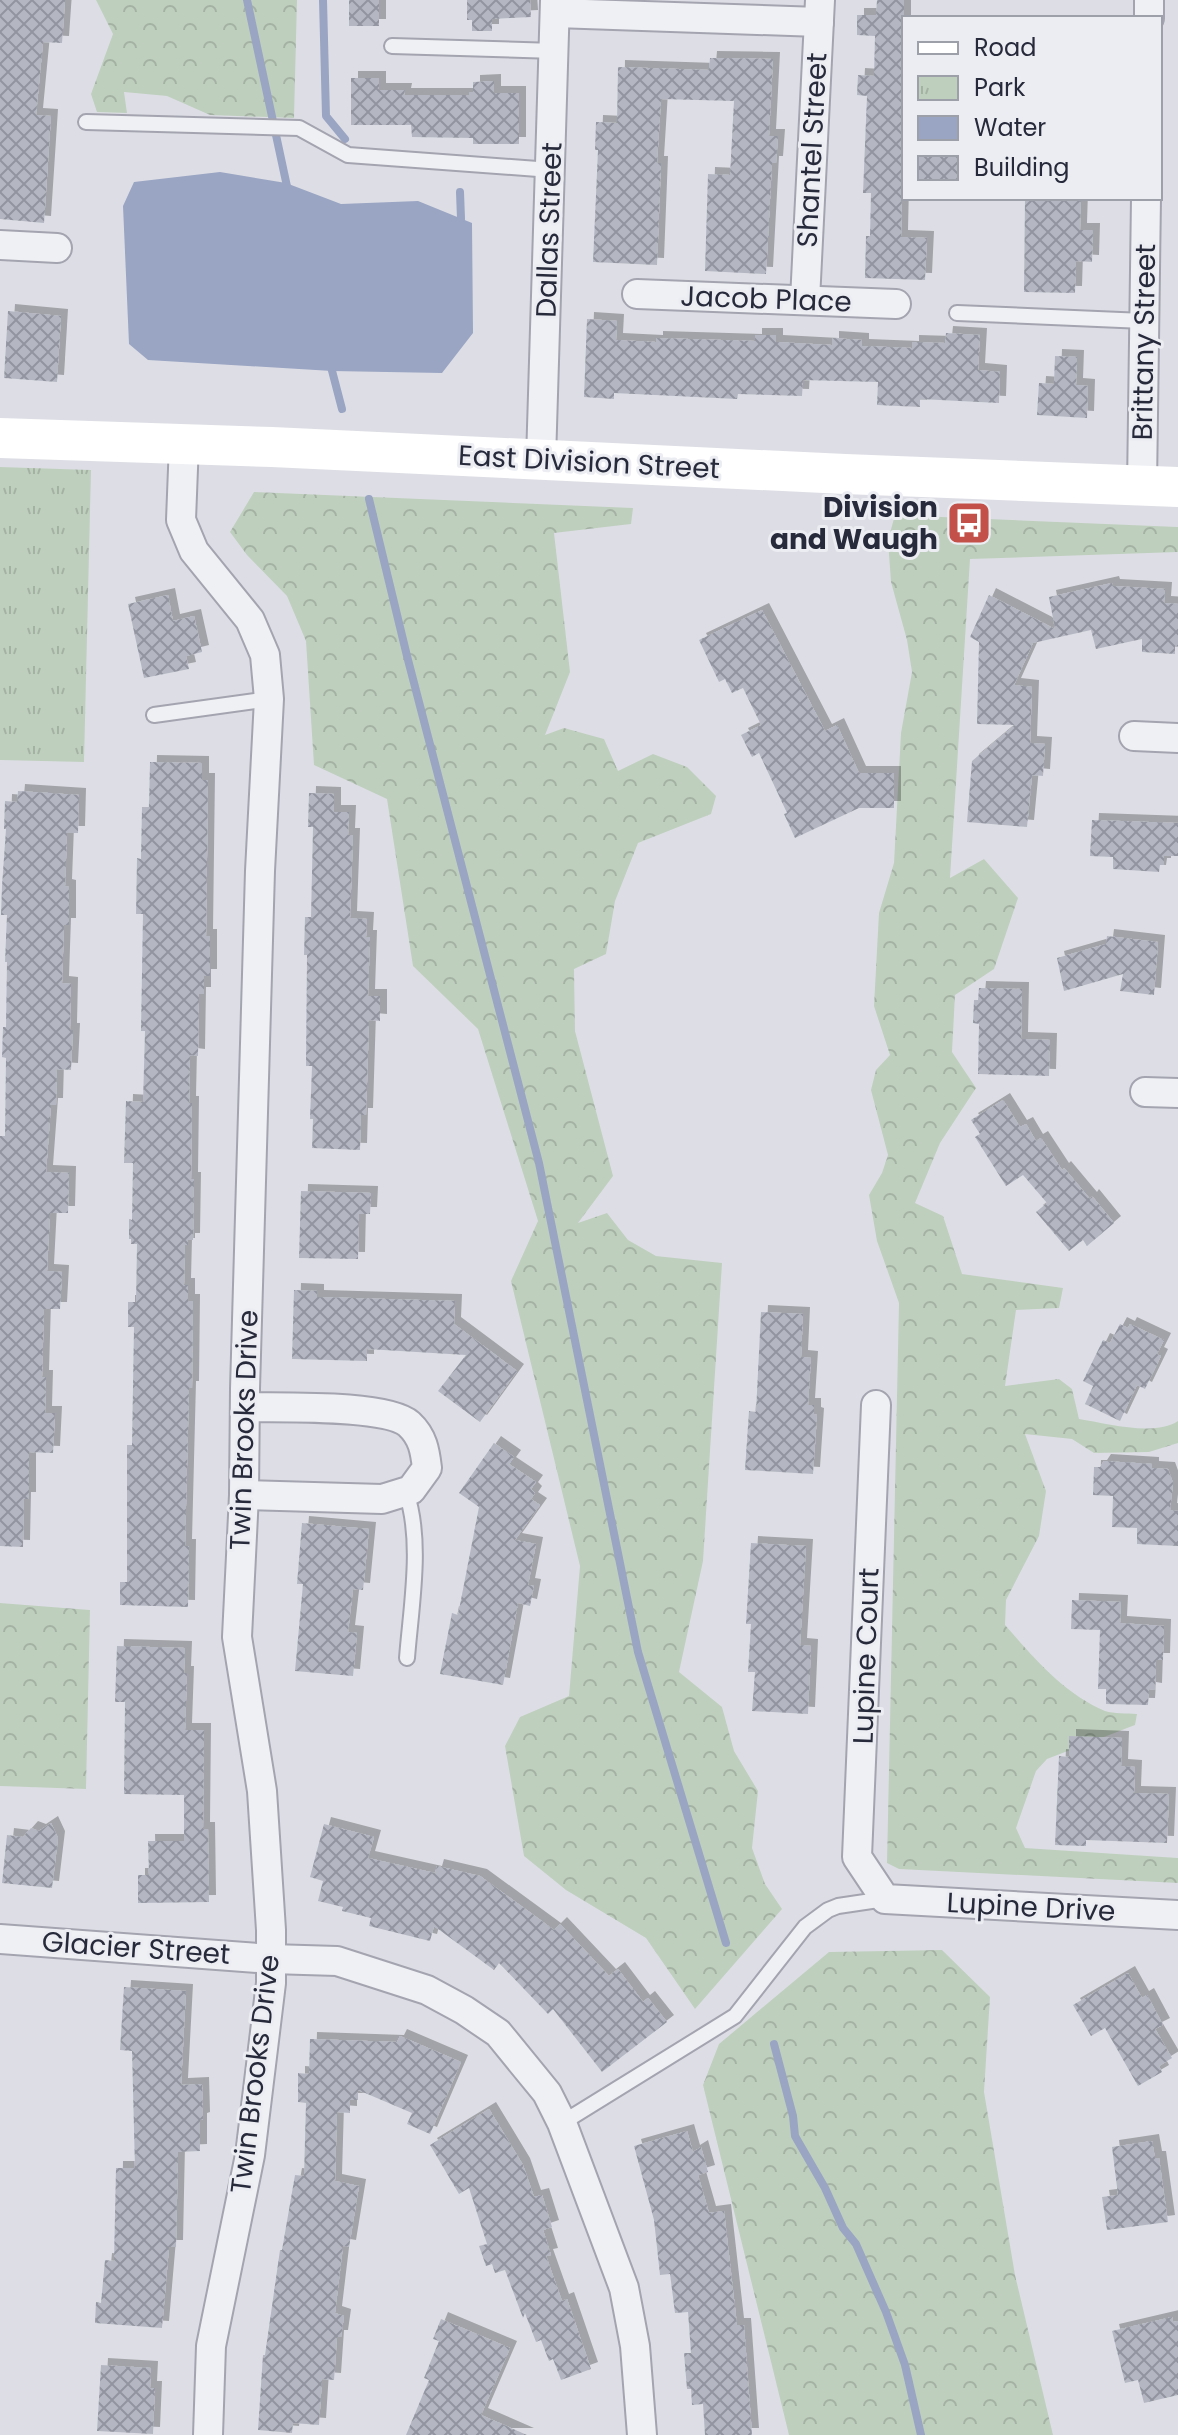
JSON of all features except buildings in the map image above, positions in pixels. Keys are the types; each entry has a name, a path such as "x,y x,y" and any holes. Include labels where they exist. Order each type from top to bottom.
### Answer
{"street":[{"path":"556,6 819,11"},
{"name":"Dallas Street","path":"541,460 556,6"},
{"name":"Shantel Street","path":"805,300 819,11"},
{"name":"Brittany Street","path":"1146,200 1144,321 1160,486"},
{"path":"0,245 57,248"},
{"name":"Jacob Place","path":"637,294 896,304"},
{"name":"East Division Street","path":"0,438 184,443 1160,486"},
{"name":"Twin Brooks Drive","path":"184,443 181,520 194,551 250,620 265,655 269,699 260,871 244,1495 237,1637 262,1791 271,1983 250,2155 211,2346 208,2435"},
{"path":"1134,736 1178,738"},
{"path":"1145,1092 1178,1093"},
{"name":"Lupine Court","path":"876,1405 857,1857 885,1899"},
{"path":"244,1495 382,1499 411,1490 427,1468 425,1445 408,1423 377,1412 245,1407"},
{"name":"Lupine Drive","path":"885,1899 1178,1915"},
{"name":"Glacier Street","path":"0,1939 337,1961 427,1990 498,2033 547,2093 562,2123 624,2288 635,2346 642,2435"}],"lane":[{"path":"392,46 555,51"},
{"path":"86,122 299,128 348,155 551,170"},
{"path":"957,313 1144,321"},
{"path":"154,715 269,699"},
{"path":"406,1492 412,1510 414,1545 407,1658"},
{"path":"562,2123 735,2016 805,1927 828,1910 885,1899"}],"green space":[{"path":"96,0 297,0 294,118 210,115 167,96 124,92 127,113 97,112 91,94 113,34"},
{"path":"0,467 91,470 84,762 0,760"},
{"path":"254,492 633,508 631,524 554,533 570,672 545,735 564,728 604,739 618,771 653,754 687,767 716,796 711,814 638,843 615,901 606,954 574,969 575,1031 613,1176 578,1223 607,1213 628,1240 656,1256 722,1263 703,1561 679,1672 722,1707 734,1751 758,1791 752,1848 765,1884 782,1909 695,2009 646,1938 566,1890 524,1856 505,1746 520,1717 569,1696 580,1566 511,1281 538,1221 478,1029 413,966 387,799 314,765 306,641 287,596 247,555 230,532"},
{"path":"895,515 1178,527 1178,552 970,559 950,878 984,859 1018,898 994,969 955,995 952,1052 976,1088 940,1143 915,1203 943,1216 962,1274 1063,1288 1059,1308 1016,1310 1005,1386 1059,1379 1072,1389 1079,1419 1143,1428 1168,1426 1178,1421 1178,1443 1149,1452 1094,1453 1072,1439 1025,1434 1046,1491 1039,1536 1006,1600 1005,1625 1050,1674 1076,1695 1105,1711 1137,1714 1135,1725 1047,1759 1036,1771 1016,1828 1025,1848 1178,1858 1178,1883 899,1869 887,1863 899,1303 877,1241 869,1195 888,1155 871,1090 876,1070 890,1055 874,1006 879,913 894,863 901,733 912,672 907,640 891,582 888,540"},
{"path":"0,1603 90,1610 86,1789 0,1786"},
{"path":"942,1950 990,1997 984,2092 1015,2275 1053,2435 789,2435 703,2085 719,2044 829,1952"}],"water":[{"path":"220,172 286,183 341,204 418,201 472,223 473,333 442,373 332,371 148,360 129,344 123,206 134,182"}],"waterway":[{"path":"247,0 288,191"},
{"path":"323,0 326,116 345,139"},
{"path":"460,192 461,219"},
{"path":"330,363 342,409"},
{"path":"369,499 539,1163 638,1652 726,1943"},
{"path":"774,2044 793,2116 795,2136 825,2188 843,2228 856,2244 886,2312 905,2365 921,2435"}],"place":[{"name":"Division and Waugh","path":"969,523"}]}
